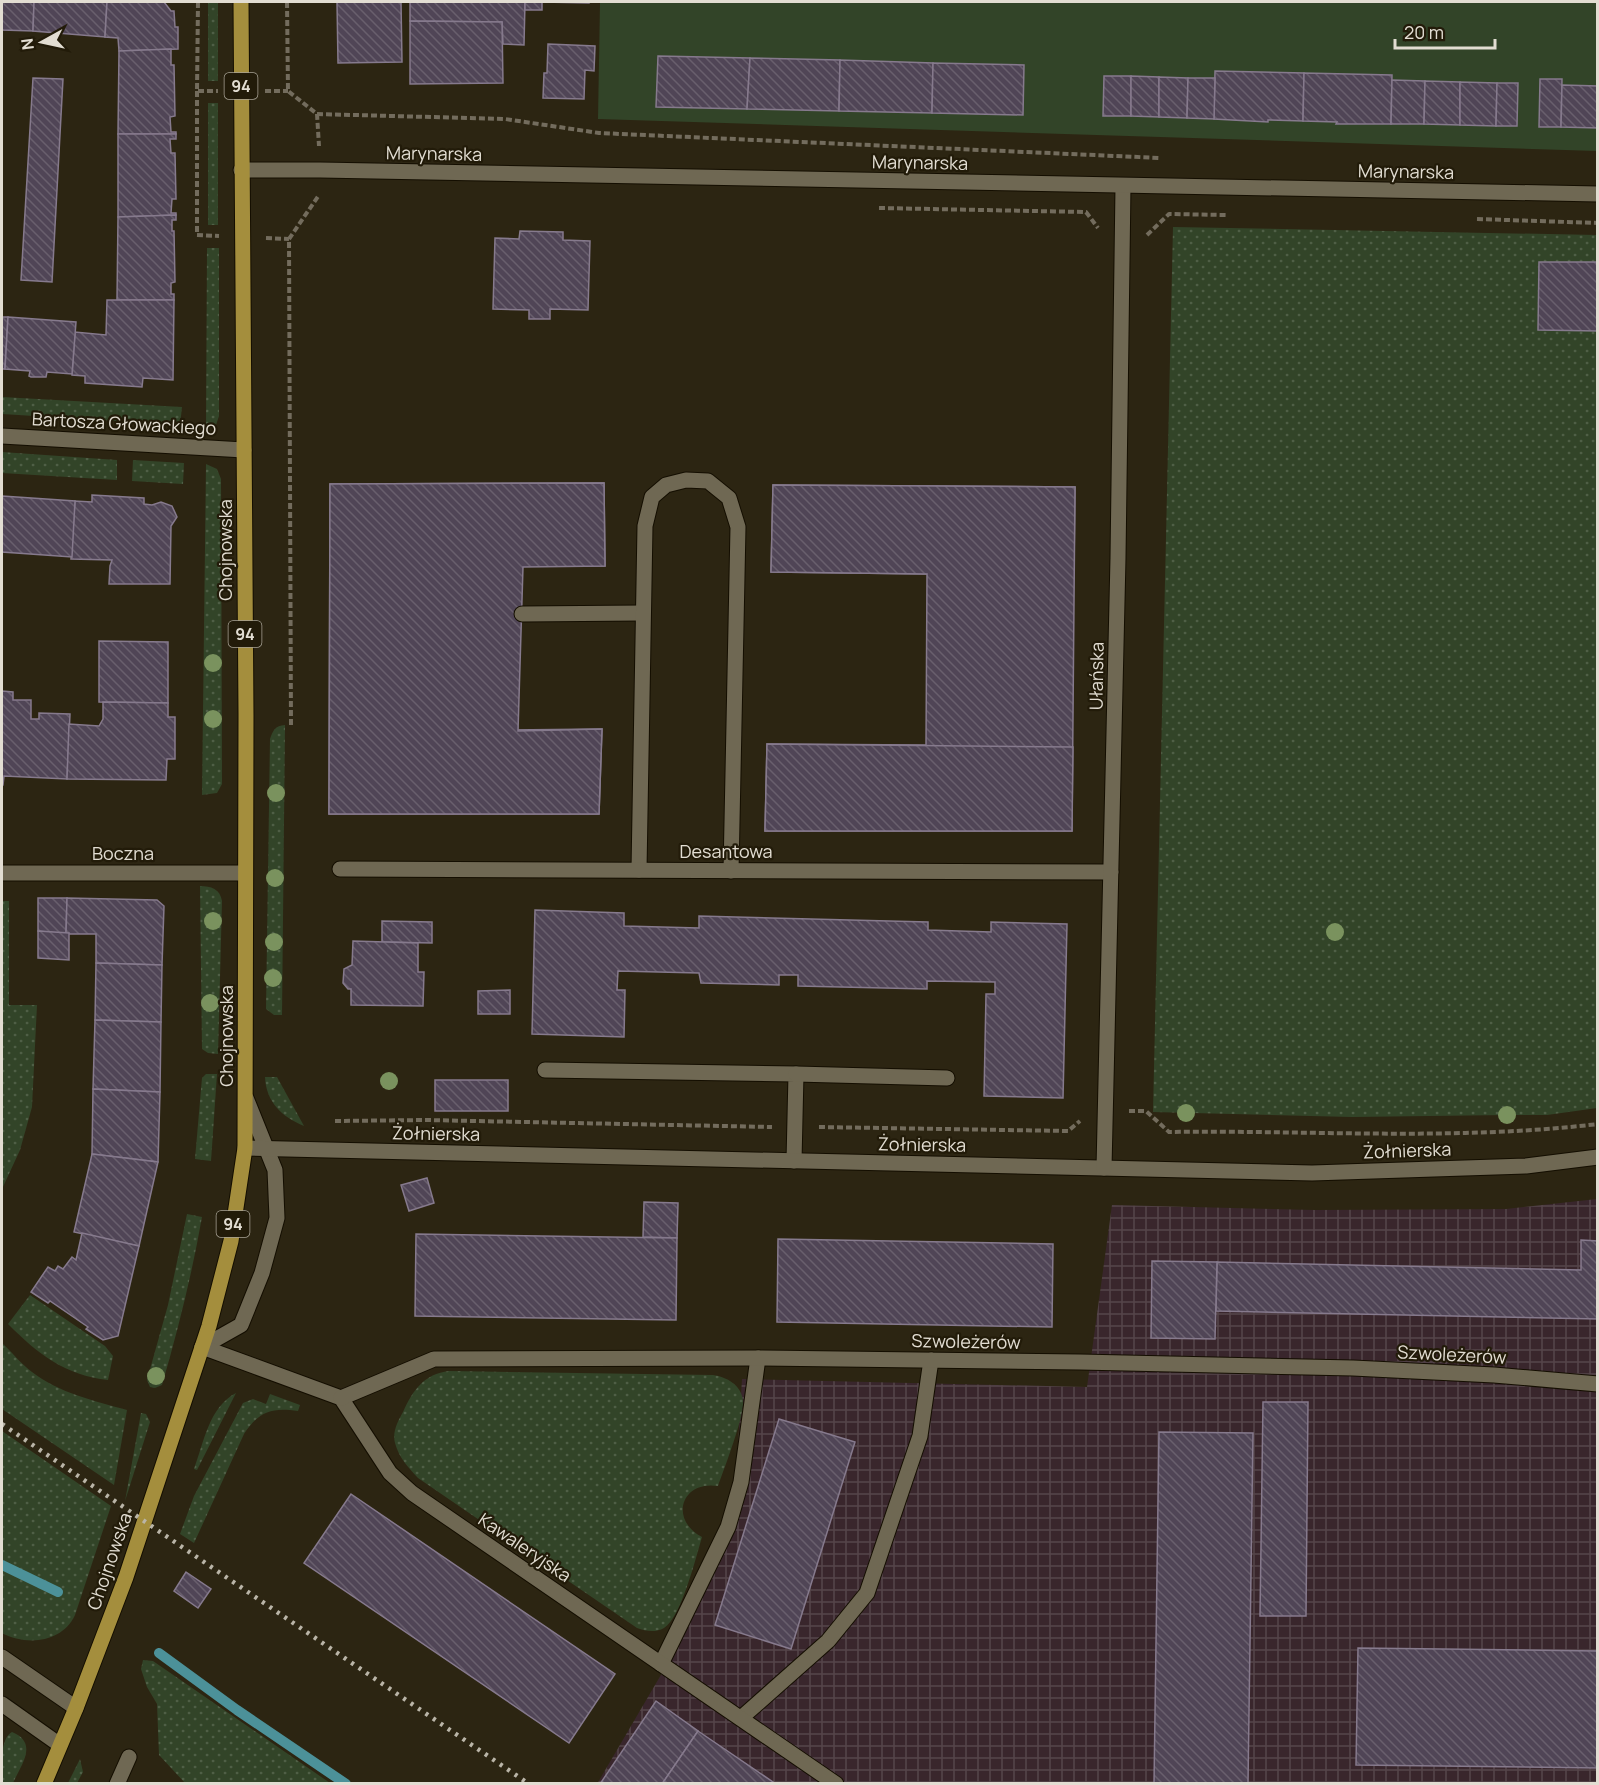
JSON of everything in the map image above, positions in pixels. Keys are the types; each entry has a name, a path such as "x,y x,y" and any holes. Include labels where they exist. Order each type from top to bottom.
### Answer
{"main road":[{"name":"Chojnowska","path":"44,1784 126,1577 202,1347 220,1289 231,1241 244,1148 246,1098 241,2"}],"street":[{"name":"Marynarska","path":"241,170 1598,194"},
{"name":"Ułańska","path":"1104,1168 1123,186"},
{"name":"Bartosza Głowackiego","path":"2,436 244,450"},
{"path":"639,870 645,526 652,497 666,485 686,480 708,481 729,498 738,527 731,871"},
{"path":"522,614 642,613"},
{"name":"Desantowa","path":"340,869 1111,872"},
{"name":"Boczna","path":"2,873 245,873"},
{"path":"545,1070 947,1078"},
{"path":"794,1161 796,1074"},
{"name":"Chojnowska","path":"202,1347 241,1325 262,1273 277,1218 275,1170 246,1098"},
{"name":"Żołnierska","path":"244,1148 1312,1173 1526,1166 1598,1157"},
{"path":"202,1347 341,1398"},
{"path":"661,1664 728,1527 741,1482 758,1358"},
{"name":"Szwoleżerów","path":"341,1398 434,1359 758,1358 1353,1368 1494,1375 1598,1384"},
{"path":"741,1718 828,1641 867,1593 920,1436 932,1360"},
{"name":"Kawaleryjska","path":"341,1398 386,1468 401,1484 836,1784"},
{"path":"2,1657 76,1708"},
{"path":"2,1704 60,1745"},
{"path":"117,1784 129,1757"}],"path":[{"path":"198,2 197,91 241,92"},
{"path":"287,2 288,91 317,114 505,118 599,133 1166,159"},
{"path":"317,114 320,170"},
{"path":"291,725 289,239 321,193"},
{"path":"872,208 1086,212 1103,235 1148,235 1169,214 1227,215"},
{"path":"1469,219 1598,223"},
{"path":"335,1120 1068,1131 1086,1115 1086,1111 1146,1111 1169,1132 1224,1131 1366,1135 1495,1132 1598,1124"}],"shaded area":[{"path":"1597,1199 1597,1783 597,1784 672,1656 735,1497 742,1379 1087,1387 1112,1205 1315,1210 1506,1209"}],"green space":[{"path":"208,2 218,2 218,81 208,81"},
{"path":"600,2 1597,2 1597,151 598,119"},
{"path":"208,103 218,103 218,225 208,225"},
{"path":"1173,227 1597,235 1597,1108 1547,1115 1352,1117 1153,1112"},
{"path":"207,248 219,248 219,416 216,425 206,428"},
{"path":"2,397 182,407 180,425 2,414"},
{"path":"2,452 117,460 117,480 2,473"},
{"path":"133,460 184,463 183,484 132,481"},
{"path":"206,464 217,469 221,479 222,784 217,793 202,795"},
{"path":"285,725 282,1015 274,1015 266,1009 270,739 275,729"},
{"path":"200,886 214,889 222,901 218,1054 208,1053 202,1049"},
{"path":"2,901 9,901 9,1005 37,1005 32,1107 20,1150 2,1189"},
{"path":"206,1074 217,1074 211,1161 195,1159 202,1078"},
{"path":"265,1077 277,1077 304,1126 277,1108 268,1094"},
{"path":"187,1214 202,1217 168,1364 162,1385 155,1388 150,1387 147,1380 168,1305"},
{"path":"30,1295 105,1346 113,1356 108,1380 79,1374 54,1362 8,1324"},
{"path":"2,1343 28,1369 54,1386 78,1396 127,1410 114,1485 2,1409"},
{"path":"449,1371 713,1375 728,1380 736,1386 742,1395 743,1407 718,1486 695,1489 684,1503 685,1521 702,1537 682,1600 670,1622 664,1628 650,1631 637,1628 418,1478 407,1466 395,1443 397,1423 420,1384 426,1379"},
{"path":"236,1393 197,1470 194,1469 213,1416 227,1399"},
{"path":"270,1394 300,1405 298,1411 273,1410 255,1420 250,1426 244,1434 194,1543 180,1534 194,1496 243,1403 253,1399 266,1404"},
{"path":"141,1413 146,1414 150,1422 125,1501"},
{"path":"2,1431 111,1506 75,1615 61,1631 43,1639 22,1640 2,1633"},
{"path":"143,1660 153,1661 330,1783 185,1783 159,1755 157,1704 147,1687 141,1669"},
{"path":"12,1732 25,1742 26,1755 13,1783 2,1783 3,1747 8,1735"},
{"path":"80,1759 83,1772 77,1783 68,1783"}],"building":[{"path":"2,2 34,2 33,31 2,30"},
{"path":"34,2 107,2 105,37 33,31"},
{"path":"107,2 164,2 171,11 174,11 175,27 178,27 178,49 119,51 118,38 105,37"},
{"path":"337,2 401,2 402,62 338,63"},
{"path":"410,2 525,2 524,45 503,44 502,22 410,21"},
{"path":"525,2 542,2 542,10 525,10"},
{"path":"542,2 589,2 589,3"},
{"path":"410,21 502,22 503,83 410,84"},
{"path":"548,44 595,46 594,71 585,70 584,99 543,98"},
{"path":"171,49 171,65 174,65 175,116 170,117 171,132 176,132 176,134 118,134 119,51"},
{"path":"658,56 750,58 747,109 656,107"},
{"path":"750,58 840,60 839,111 747,109"},
{"path":"840,60 933,63 932,113 839,111"},
{"path":"933,63 1024,65 1023,115 932,113"},
{"path":"1215,71 1304,73 1303,121 1214,119"},
{"path":"1304,73 1392,75 1391,124 1336,124 1337,122 1303,121"},
{"path":"1104,76 1131,76 1131,116 1103,116"},
{"path":"1131,76 1159,77 1159,117 1131,116"},
{"path":"1159,77 1188,78 1187,118 1159,117"},
{"path":"33,78 63,79 52,282 21,280"},
{"path":"1188,78 1215,78 1214,119 1187,118"},
{"path":"1540,79 1562,79 1561,127 1539,127"},
{"path":"1392,80 1425,81 1424,124 1391,124"},
{"path":"1425,81 1460,82 1460,125 1424,124"},
{"path":"1460,82 1497,83 1496,126 1460,125"},
{"path":"1497,83 1518,83 1517,126 1496,126"},
{"path":"1562,85 1598,86 1598,128 1561,127"},
{"path":"118,134 176,134 176,139 170,139 171,153 175,153 176,199 172,199 171,213 176,213 176,215 118,217"},
{"path":"176,215 176,220 172,220 175,282 171,283 171,294 174,294 174,300 117,300 118,217"},
{"path":"520,231 563,232 563,240 590,241 588,310 550,309 550,319 529,319 529,310 493,309 495,238 519,239"},
{"path":"1539,262 1598,262 1598,331 1538,330"},
{"path":"107,300 174,300 173,380 143,378 142,387 85,383 85,376 72,375 75,332 106,335"},
{"path":"2,317 8,317 5,369 2,369"},
{"path":"8,317 76,322 72,374 47,372 46,377 31,377 29,376 30,371 5,369"},
{"path":"604,483 605,566 415,566 412,731 602,729 599,814 329,814 330,484"},
{"path":"604,483 605,566 523,567 518,731 602,729 599,814 329,814 330,484"},
{"path":"773,485 1075,487 1074,569 927,574 771,572"},
{"path":"773,485 1075,487 1072,831 765,831 767,744 926,745 927,574 771,572"},
{"path":"92,495 144,498 144,504 152,505 161,502 172,506 177,517 171,526 170,584 109,584 112,560 71,559 75,501 92,502"},
{"path":"2,496 75,501 72,557 2,552"},
{"path":"99,641 168,642 168,703 99,702"},
{"path":"2,691 13,692 13,700 31,700 31,719 39,719 39,713 70,714 67,779 4,776 2,785"},
{"path":"103,702 168,703 168,717 175,717 175,759 167,759 166,780 67,779 69,724 99,726 103,719"},
{"path":"767,744 1073,747 1072,831 765,831"},
{"path":"38,898 67,898 66,934 38,931"},
{"path":"67,898 157,900 164,906 162,965 96,963 96,934 66,934"},
{"path":"535,910 624,913 624,926 699,928 699,916 928,922 928,930 991,932 991,922 1067,924 1063,1098 984,1096 986,994 995,994 995,982 927,981 927,989 798,986 798,975 779,975 779,985 701,983 699,973 618,971 617,990 625,990 624,1037 532,1034"},
{"path":"382,921 432,922 432,943 382,942"},
{"path":"38,931 69,933 69,960 38,958"},
{"path":"353,941 418,943 418,972 424,972 423,1006 351,1005 351,989 343,983 344,969 352,965"},
{"path":"96,963 162,965 161,1022 95,1020"},
{"path":"510,990 510,1014 478,1014 478,991"},
{"path":"95,1020 161,1022 160,1092 93,1089"},
{"path":"435,1080 508,1080 508,1111 435,1111"},
{"path":"93,1089 160,1092 158,1162 92,1154"},
{"path":"92,1154 158,1162 139,1246 74,1232"},
{"path":"427,1178 434,1203 409,1211 401,1185"},
{"path":"644,1202 678,1203 677,1238 643,1237"},
{"path":"82,1233 139,1246 118,1336 103,1340 50,1301 48,1303 31,1292 48,1267 55,1271 58,1266 63,1269 72,1257 76,1260"},
{"path":"416,1234 677,1238 676,1320 415,1316"},
{"path":"778,1239 1053,1244 1052,1327 777,1322"},
{"path":"1581,1240 1598,1241 1598,1319 1216,1311 1217,1262 1581,1270"},
{"path":"1152,1261 1217,1262 1215,1339 1151,1338"},
{"path":"1263,1402 1308,1402 1306,1616 1260,1616"},
{"path":"779,1419 855,1442 791,1649 715,1625"},
{"path":"1159,1432 1253,1433 1248,1784 1154,1784"},
{"path":"351,1494 615,1674 569,1743 304,1563"},
{"path":"186,1572 211,1589 198,1608 174,1591"},
{"path":"1358,1648 1598,1651 1598,1768 1356,1765"},
{"path":"656,1701 698,1731 662,1784 600,1784"},
{"path":"698,1731 776,1784 662,1784"}],"waterway":[{"path":"2,1565 58,1592"},
{"path":"159,1653 237,1710 346,1784"}],"railway":[{"path":"2,1424 529,1784"}]}
